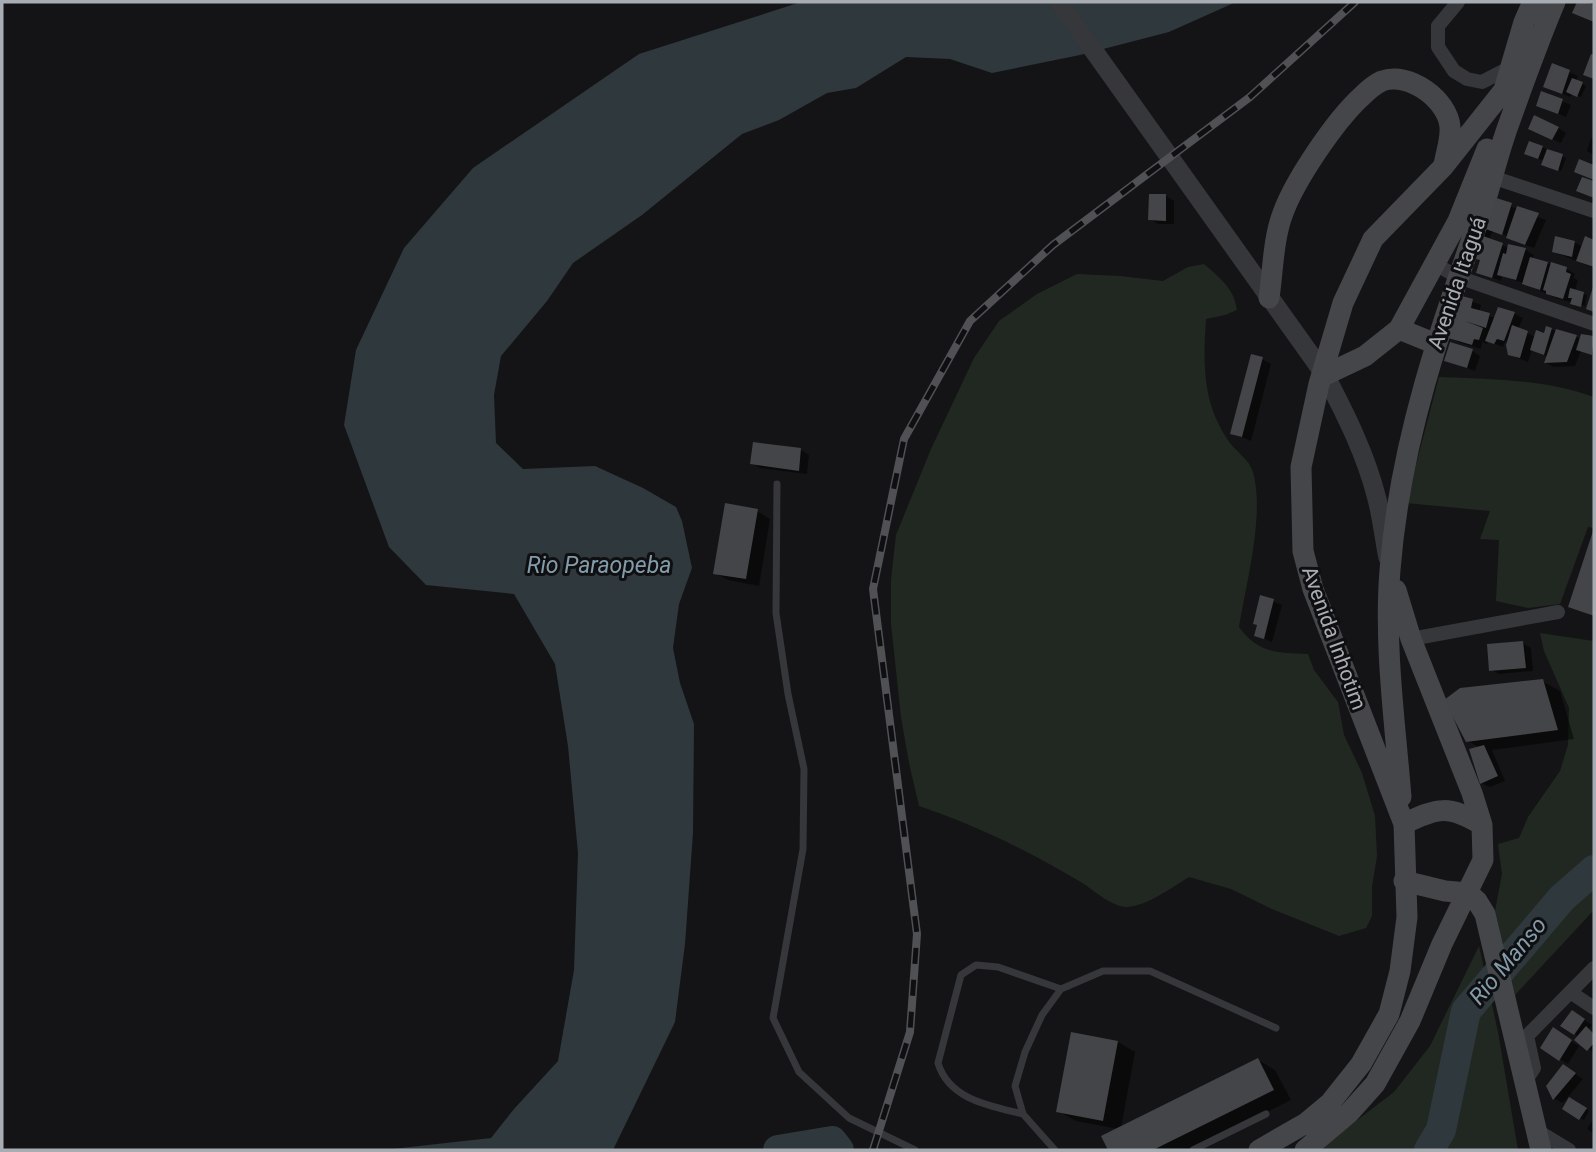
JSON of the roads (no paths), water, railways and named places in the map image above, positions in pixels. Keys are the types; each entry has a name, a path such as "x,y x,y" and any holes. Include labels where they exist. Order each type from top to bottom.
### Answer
{"main road":[{"name":"Avenida Inhotim","path":"1259,1150 1306,1123 1330,1103 1362,1064 1389,1014 1400,971 1407,917 1404,824 1314,589 1303,551 1301,467 1319,384 1343,303 1373,239 1443,167 1504,90 1524,22 1533,2"},
{"name":"Avenida Itaguá","path":"1404,824 1388,645 1395,515 1408,444 1486,175 1555,2"},
{"path":"1269,298 1282,215 1294,190 1307,167 1350,108 1374,86 1383,80 1410,80 1440,105 1450,128 1443,167"},
{"path":"1325,374 1365,356 1399,329 1486,175 1504,90"},
{"path":"1399,329 1436,344"},
{"path":"1305,1150 1349,1113 1375,1084 1410,1021 1442,944 1483,860 1482,825 1472,793 1411,639 1390,572"},
{"path":"1404,824 1425,813 1444,809 1460,812 1482,825"},
{"path":"1404,881 1445,891 1468,893 1485,914 1538,1140"}],"street":[{"path":"1059,2 1325,374 1350,423 1365,461 1378,501 1390,572"},
{"path":"1458,2 1438,26 1438,47 1454,71 1467,79 1482,82 1511,67"},
{"path":"1486,175 1594,211"},
{"path":"1434,264 1458,277 1594,324"},
{"path":"1411,639 1558,612"},
{"path":"1524,1082 1534,1068 1527,1036 1594,968"},
{"path":"1570,992 1594,1008"},
{"path":"1538,1140 1570,1150"}],"lane":[{"path":"778,484 776,613 788,694 804,769 803,849 773,1018 799,1072 849,1118 915,1150"},
{"path":"1023,1114 985,1105 960,1094 941,1073 938,1063 961,975 976,965 998,967 1061,989"},
{"path":"1055,1150 1023,1114 1015,1086 1025,1052 1042,1015 1061,989 1104,971 1150,971 1276,1028"},
{"path":"1193,1150 1266,1114"}],"water":[{"name":"Rio Paraopeba","path":"801,2 1236,2 1169,32 1080,55 992,73 950,59 906,57 856,88 827,93 779,120 742,134 642,215 573,263 547,301 501,356 494,395 496,443 523,469 595,466 676,507 682,521 692,568 679,604 673,648 680,683 694,724 693,833 685,944 675,1022 613,1150 383,1150 491,1138 558,1061 574,970 578,853 568,746 555,664 514,594 426,585 389,547 344,425 356,350 404,248 473,168 639,54"}],"waterway":[{"name":"Rio Manso","path":"1429,1150 1441,1130 1466,1011 1562,898 1594,870"},
{"name":"Rio Manso","path":"778,1150 832,1141 839,1150"}],"railway":[{"path":"873,1150 910,1032 917,934 873,589 904,439 970,321 1053,245 1250,97 1355,2"}]}
